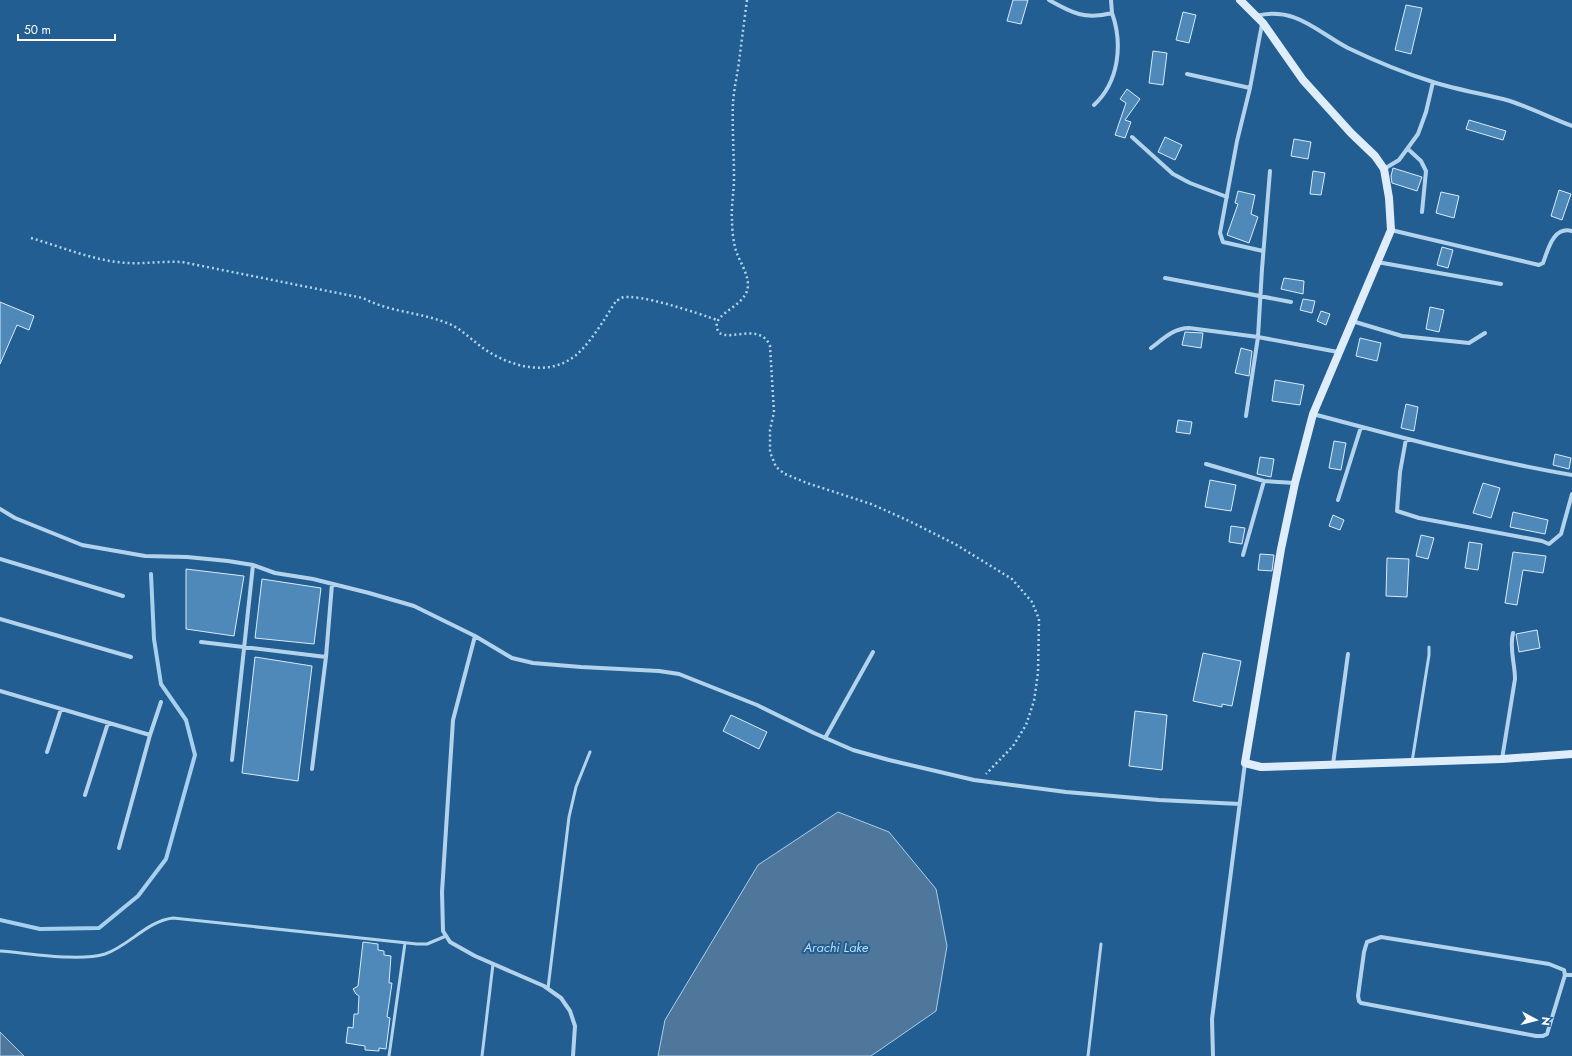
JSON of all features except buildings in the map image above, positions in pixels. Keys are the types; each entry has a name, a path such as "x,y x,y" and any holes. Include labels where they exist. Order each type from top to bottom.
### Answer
{"street":[{"path":"1049,0 1073,13 1090,17 1112,13"},
{"path":"1094,105 1101,98 1114,75 1118,52 1117,25 1112,13 1111,0"},
{"path":"1213,1056 1212,1019 1245,763 1281,549 1295,483 1313,414 1376,262 1391,230 1389,198 1384,169 1375,156 1351,133 1303,80 1263,23 1240,0"},
{"path":"1256,16 1276,13 1293,16 1347,47 1371,58 1433,82 1510,102 1572,126"},
{"path":"1263,23 1250,88 1237,141 1220,233 1223,242 1263,251"},
{"path":"1187,74 1250,88"},
{"path":"1384,169 1399,160 1418,134 1426,112 1433,82"},
{"path":"1132,137 1173,174 1190,183 1227,197"},
{"path":"1408,149 1421,161 1426,171 1422,212"},
{"path":"1246,416 1258,337 1263,251 1270,171"},
{"path":"1391,230 1539,265 1543,263 1554,238 1561,231 1572,230"},
{"path":"1376,262 1501,284"},
{"path":"1165,278 1292,302"},
{"path":"1352,322 1402,336 1468,342 1486,333"},
{"path":"1151,348 1174,331 1181,328 1258,337 1338,352"},
{"path":"1313,414 1406,439 1522,466 1572,475"},
{"path":"1338,500 1361,427"},
{"path":"1406,439 1400,472 1397,511 1419,518 1549,544 1561,534 1572,494"},
{"path":"1206,464 1264,480 1295,483"},
{"path":"1243,555 1264,480"},
{"path":"0,509 15,518 82,545 145,556 187,557 228,561 253,566 275,573 332,584 414,606 475,636 512,658 533,663 659,671 679,674 757,705 853,750 889,760 980,780 1066,792 1159,800 1240,804"},
{"path":"0,559 123,596"},
{"path":"232,760 253,566"},
{"path":"312,769 326,657 332,584"},
{"path":"0,619 131,657"},
{"path":"1502,760 1515,679 1510,642 1513,633"},
{"path":"475,636 453,720 442,892 442,931 450,942 475,956 548,988 561,998 570,1011 575,1026 573,1056"},
{"path":"201,642 326,657"},
{"path":"825,738 873,652"},
{"path":"1333,765 1348,654"},
{"path":"0,691 150,735"},
{"path":"119,848 150,735 161,702"},
{"path":"47,752 61,709"},
{"path":"85,795 108,723"},
{"path":"1245,763 1261,767 1502,760 1572,754"},
{"path":"1381,937 1549,964 1564,970 1564,975 1549,1030 1543,1036 1536,1036 1366,1005 1359,1001 1358,996 1364,952 1367,942 1381,937"},
{"path":"1564,975 1572,975"}],"lane":[{"path":"1412,762 1429,647"},
{"path":"548,988 569,817 576,787 590,752"},
{"path":"0,951 79,957 105,954 119,947 156,923 164,919 173,918 405,943 426,944 446,936"},
{"path":"390,1056 405,943"},
{"path":"1088,1056 1101,944"},
{"path":"482,1056 493,964"}],"path":[{"path":"747,0 733,101 734,180 732,218 735,246 746,273 748,286 741,301 717,320 716,328 720,333 725,335 756,333 763,335 768,340 770,346 774,412 770,430 770,452 776,467 785,474 807,483 871,504 900,516 955,544 1012,579 1032,602 1039,619 1038,673 1034,701 1026,725 1013,746 980,780"},
{"path":"31,238 104,260 126,263 168,261 182,262 363,298 376,305 447,322 460,329 488,352 514,365 536,368 554,366 569,360 585,346 616,301 621,298 629,297 664,303 717,320"}],"water":[{"name":"Arachi Lake","path":"838,812 889,832 936,889 947,946 936,1011 871,1056 658,1056 665,1020 758,865"},
{"path":"0,1032 24,1056 0,1056"}],"waterway":[{"path":"0,920 40,929 99,928 138,896 166,859 195,755 186,720 161,684 154,639 151,574"}]}
